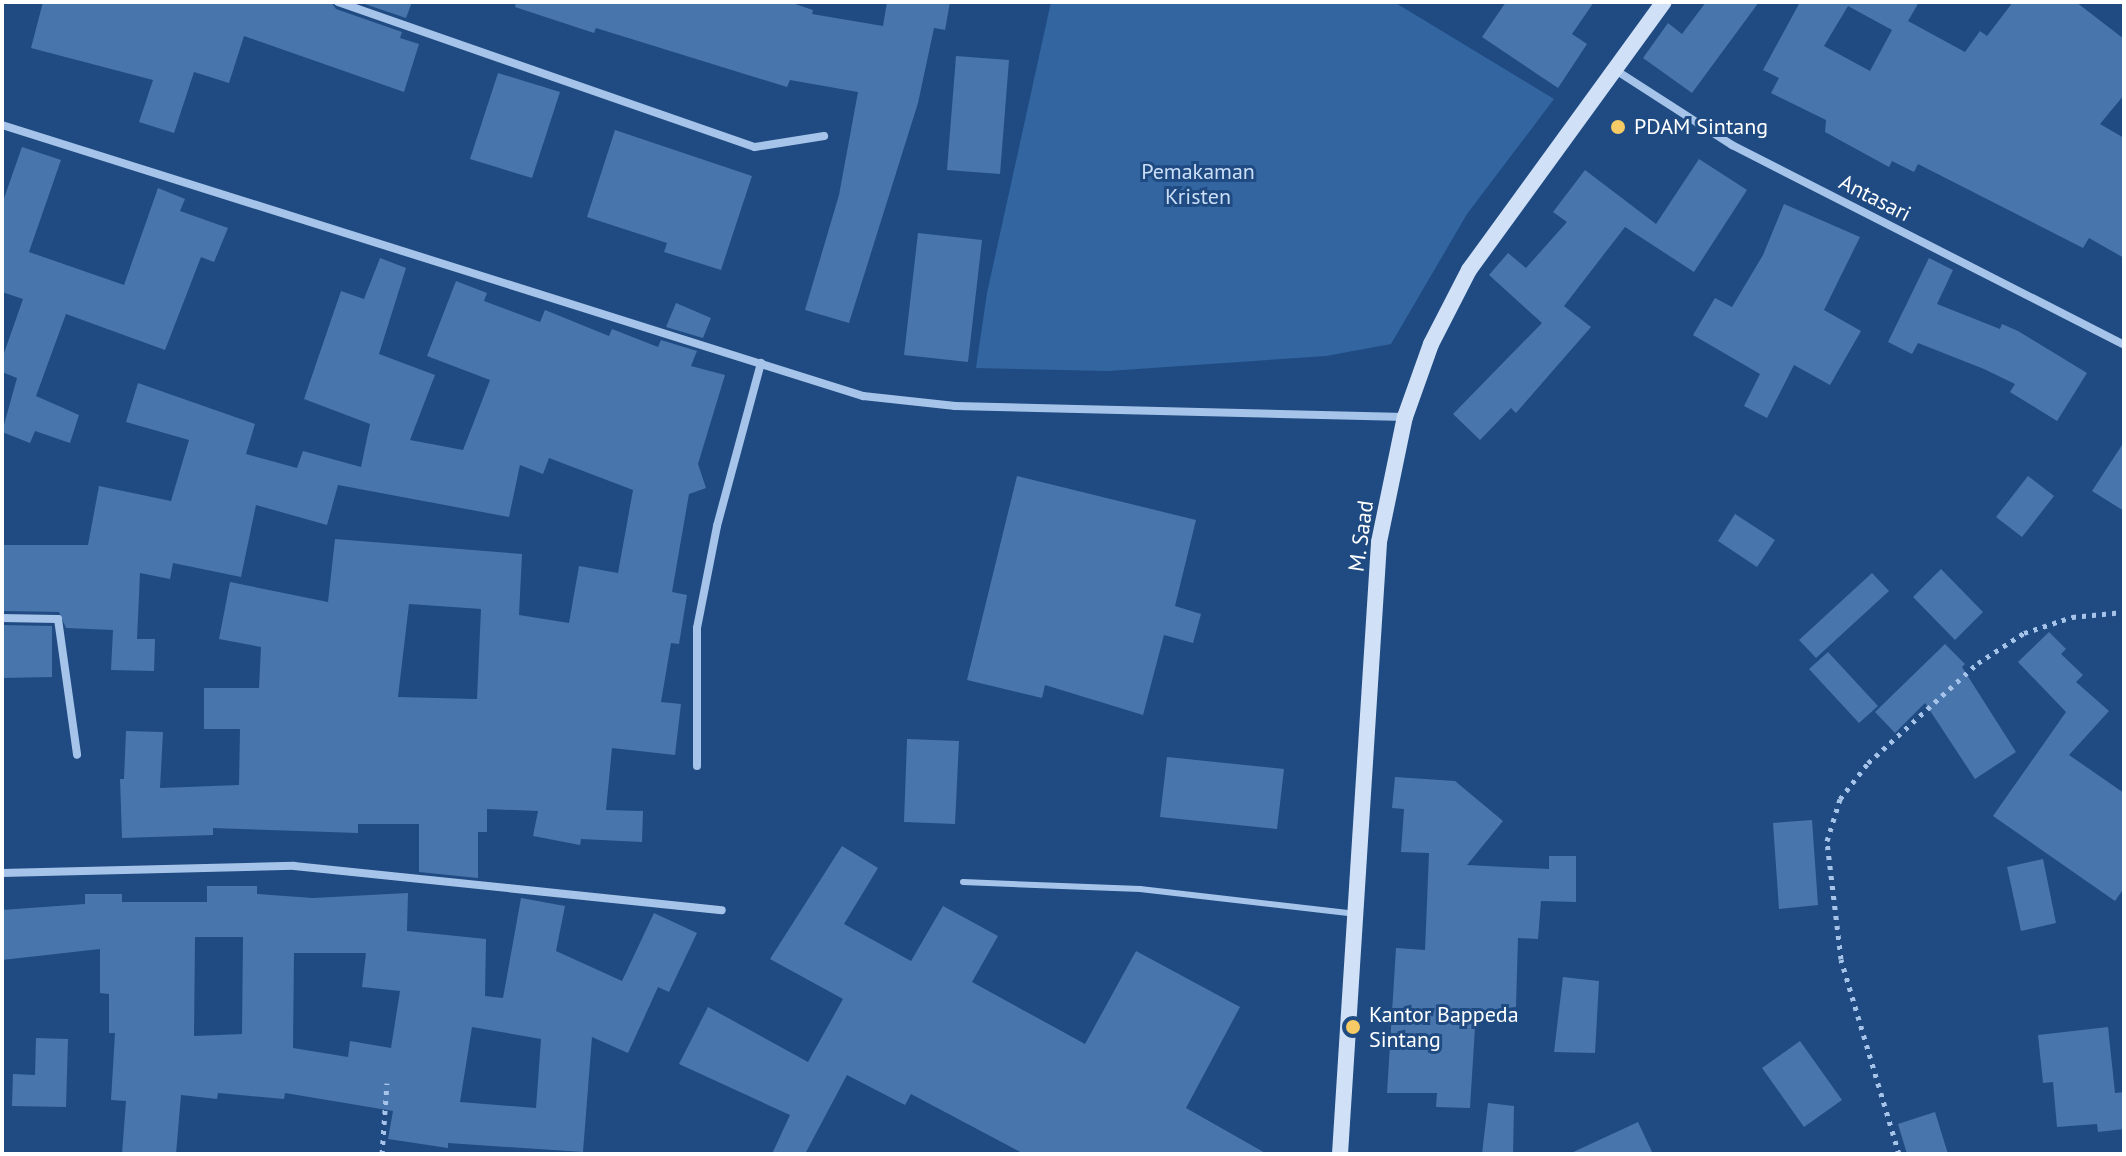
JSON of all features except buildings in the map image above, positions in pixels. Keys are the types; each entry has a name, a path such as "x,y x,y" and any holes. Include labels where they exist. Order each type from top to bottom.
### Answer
{"street":[{"path":"338,2 755,147 824,136"},
{"name":"M. Saad","path":"1340,1154 1358,914 1379,542 1405,417 1431,344 1469,270 1517,198 1617,71 1664,2"},
{"name":"Antasari","path":"1617,71 1732,145 2124,345"},
{"path":"2,125 529,295 863,396 939,405 1405,417"},
{"path":"697,766 697,628 761,363"},
{"path":"2,618 58,619 77,755"},
{"path":"2,873 294,866 722,910"}],"lane":[{"path":"963,882 1140,889 1358,914"}],"path":[{"path":"1899,1154 1841,959 1827,841 1840,799 1868,763 1978,663 2024,633 2072,617 2124,612"},
{"path":"382,1154 387,1083"}],"green space":[{"name":"Pemakaman Kristen","path":"1051,2 1394,2 1554,99 1467,214 1391,344 1326,356 1108,371 976,368 987,293"}],"place":[{"name":"PDAM Sintang","path":"1618,127"},
{"name":"Kantor Bappeda Sintang","path":"1353,1027"}]}
